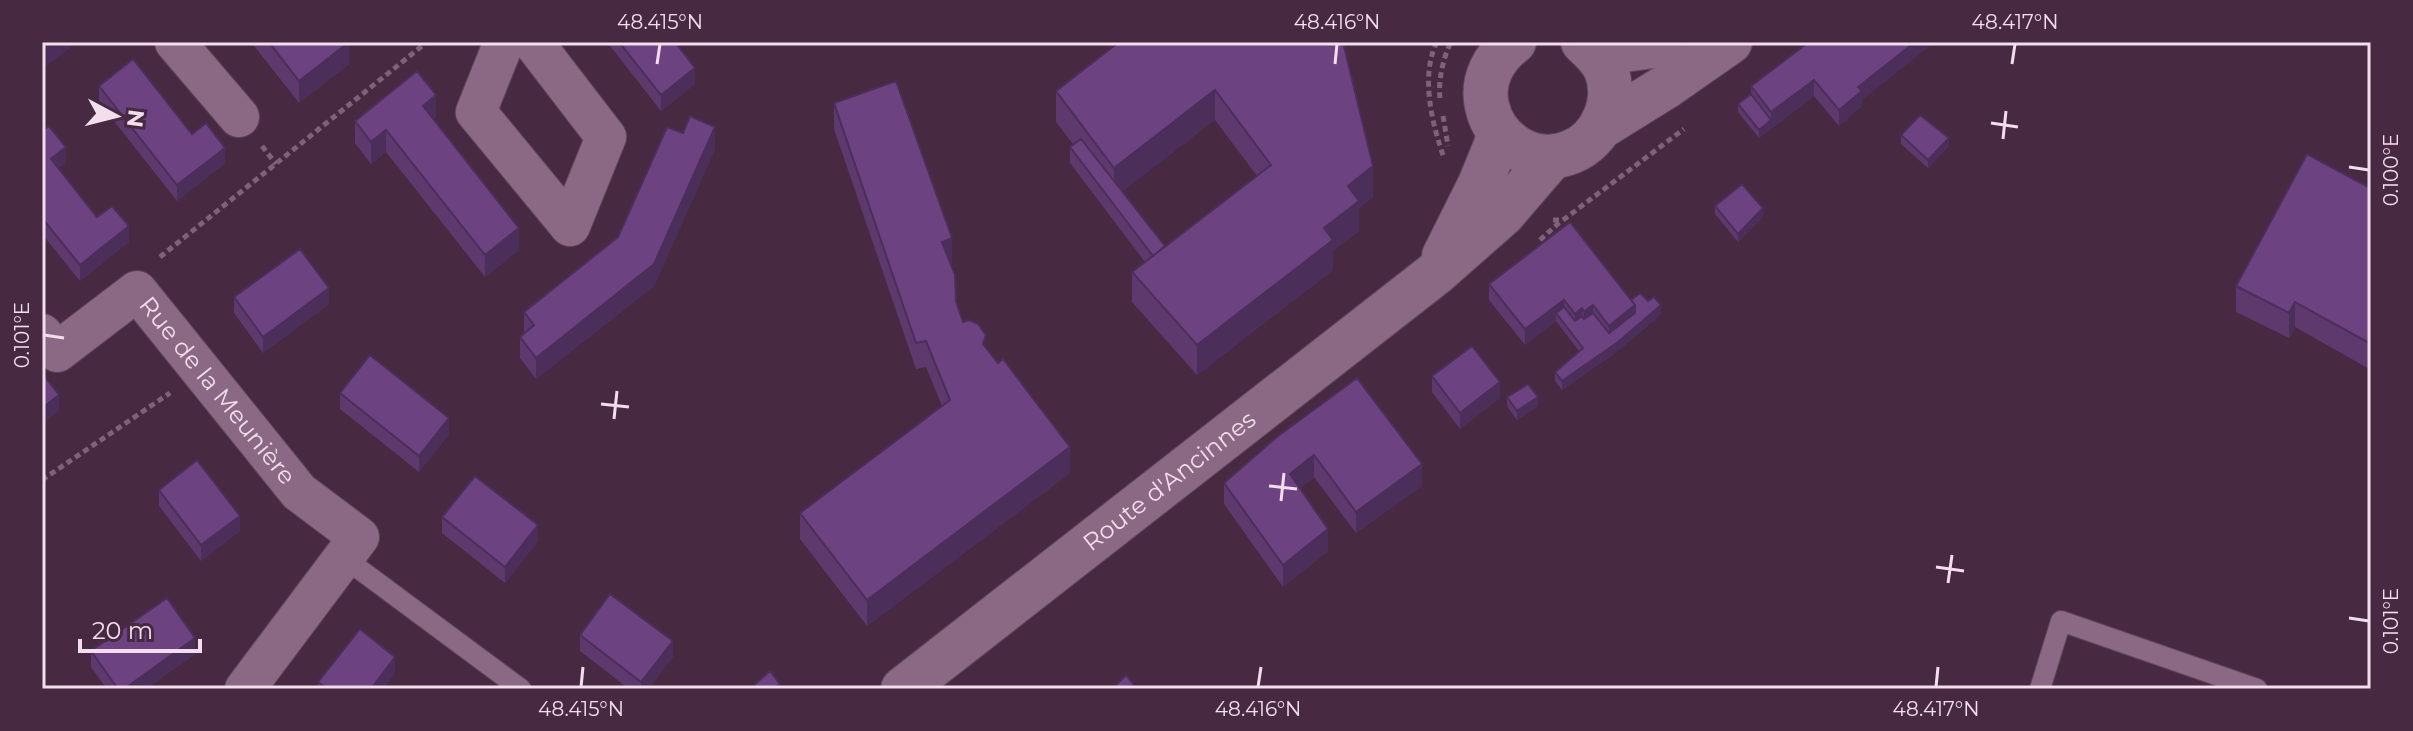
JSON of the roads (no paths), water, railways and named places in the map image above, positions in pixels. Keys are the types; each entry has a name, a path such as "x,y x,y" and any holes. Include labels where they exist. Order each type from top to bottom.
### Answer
{"main road":[{"path":"1589,48 1681,42"},
{"path":"1499,50 1486,82 1490,119 1500,135 1515,148 1533,155 1552,157 1571,152 1588,142 1601,127 1730,42"},
{"path":"1589,48 1606,71 1610,90 1608,109 1601,127"},
{"name":"Route d'Ancinnes","path":"1436,273 1480,184 1500,135"},
{"name":"Route d'Ancinnes","path":"903,689 1436,273 1503,214 1552,157"}],"street":[{"path":"175,42 239,117"},
{"path":"504,42 476,112 570,226 606,137 533,42"},
{"name":"Rue de la Meunière","path":"42,334 57,352 137,291 299,492 351,547"},
{"path":"245,689 351,547"}],"lane":[{"path":"351,547 521,689"},
{"path":"2040,689 2061,621 2257,689"}]}
